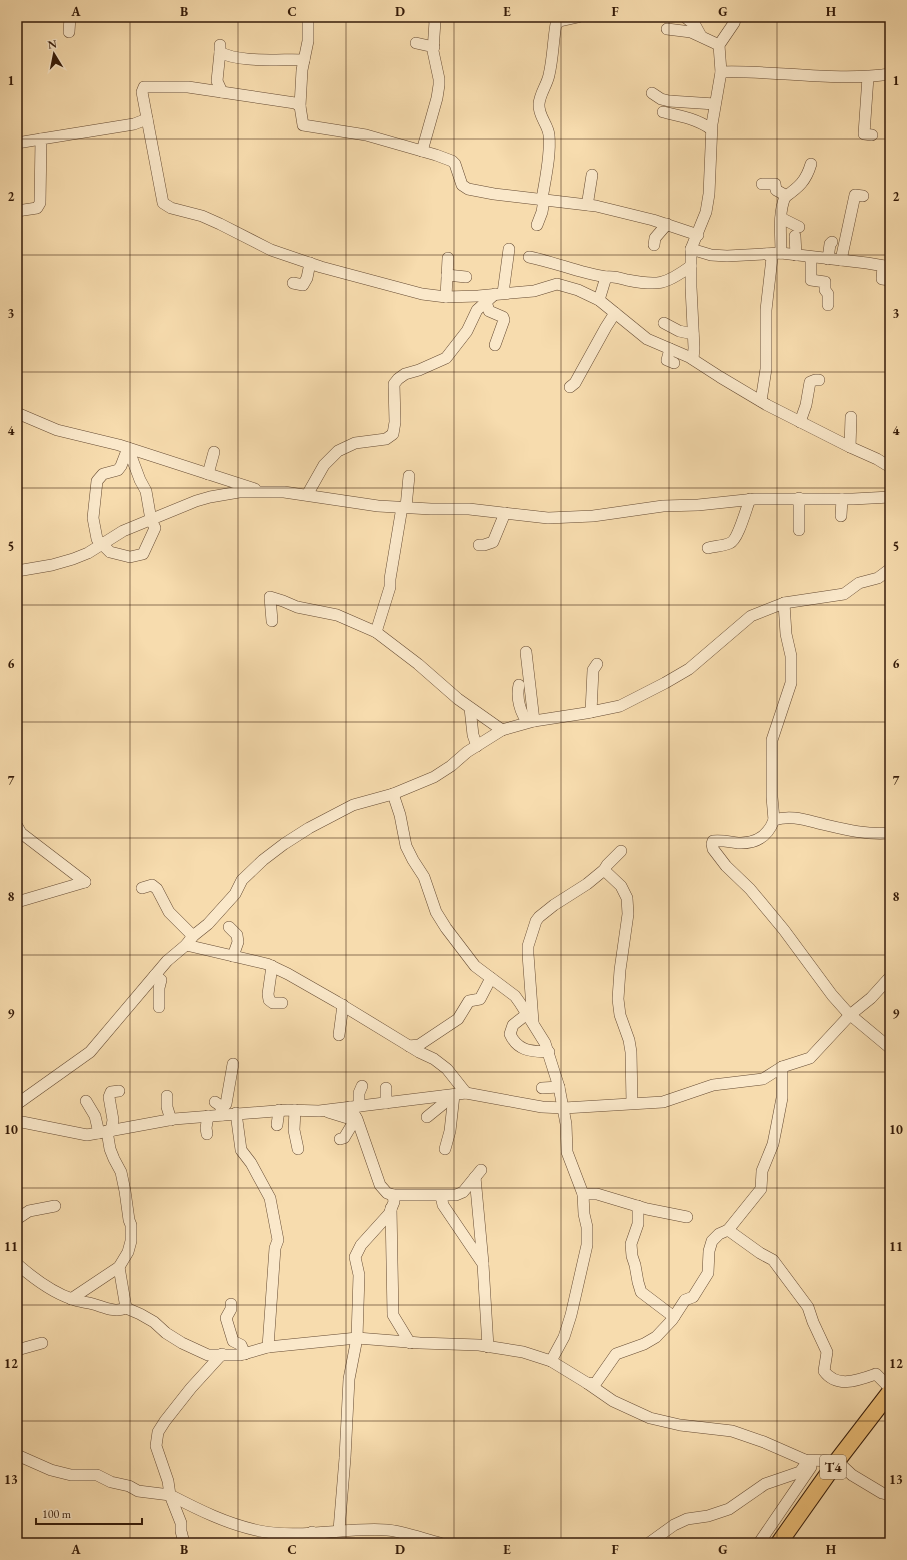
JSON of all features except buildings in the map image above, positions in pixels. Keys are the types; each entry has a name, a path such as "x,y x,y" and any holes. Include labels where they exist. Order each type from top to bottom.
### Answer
{"highway":[{"name":"T4","path":"779,1543 837,1461 890,1392"}],"street":[{"path":"69,32 70,17"},
{"path":"308,17 308,41 302,70 300,106 303,125 366,135 452,161 455,164 462,184 468,189 494,194 589,205 668,224 698,235"},
{"path":"422,151 437,98 439,85 439,79 433,56 435,20 432,17"},
{"path":"537,225 542,212 549,147 549,136 546,124 540,115 539,105 542,92 550,74 557,20 560,21 578,17"},
{"path":"685,17 695,25 701,36"},
{"path":"693,359 691,249 698,235 706,212 708,200 712,129 721,72 719,45 734,23 736,17"},
{"path":"667,29 690,32 719,45"},
{"path":"416,42 434,47"},
{"path":"222,92 218,81 220,49 227,56 304,60"},
{"path":"721,72 746,71 799,76 868,77 890,74"},
{"path":"868,77 864,134 872,135"},
{"path":"300,106 295,103 281,100 188,87 144,87 142,92 164,203 171,208 202,216 270,250 367,280 422,294 446,297 534,291 557,284 578,290 599,300 647,339 693,359 761,401 850,448 877,459 890,467"},
{"path":"652,93 661,99 670,101 715,104"},
{"path":"663,112 685,116 712,129"},
{"path":"17,143 134,124 147,119"},
{"path":"17,211 36,208 40,202 41,139"},
{"path":"781,253 782,204 785,197 806,179 811,164"},
{"path":"589,205 588,200 592,175"},
{"path":"762,184 775,184 776,190 785,195 785,197"},
{"path":"841,260 854,195 863,196"},
{"path":"781,218 797,232 796,255"},
{"path":"654,245 655,238 668,224"},
{"path":"828,259 830,244 832,242"},
{"path":"691,249 728,256 781,253 886,267 882,279 890,280"},
{"path":"307,495 324,465 338,451 355,443 386,439 393,434 395,422 394,384 405,374 419,370 446,358 467,331 477,310 499,293 509,250"},
{"path":"761,401 766,369 766,310 772,258 767,254"},
{"path":"529,257 545,260 590,275 606,277 612,276 634,281 662,283 691,266"},
{"path":"811,257 811,280 825,282 825,290 828,294 828,305"},
{"path":"446,297 448,258"},
{"path":"293,283 303,286 307,278 310,263"},
{"path":"447,275 466,277"},
{"path":"599,300 606,277"},
{"path":"486,302 489,311 503,316 504,320 495,345"},
{"path":"570,386 575,383 615,313"},
{"path":"664,323 679,331 693,334"},
{"path":"670,349 667,360 674,363"},
{"path":"800,422 806,405 810,382 819,380"},
{"path":"17,413 58,430 128,448 264,492"},
{"path":"850,448 851,418"},
{"path":"128,448 140,480 146,491 151,520 155,528 143,554 130,557 110,552 100,544 97,540 93,518 97,481 103,474 118,470 122,466 128,448"},
{"path":"208,474 214,452"},
{"path":"376,632 390,587 390,575 409,476"},
{"path":"17,571 52,565 73,559 88,553 100,544 123,531 210,497 239,492 284,492 378,506 469,509 548,518 570,518 664,506 698,505 750,500 890,497"},
{"path":"799,498 799,530"},
{"path":"841,516 842,499"},
{"path":"708,548 732,543 738,536 744,514 750,500"},
{"path":"479,544 484,545 493,542 505,513"},
{"path":"17,1104 90,1052 167,961 208,924 236,894 242,880 263,860 309,828 353,805 393,794 434,777 476,746 502,730 531,722 620,706 689,669 751,616 784,603 844,594 859,583 878,578 890,569"},
{"path":"272,621 270,597 297,607 337,615 376,632 418,664 446,690 502,730"},
{"path":"784,603 786,634 791,656 791,683 772,740 772,797 774,820 772,827 762,838 740,843 712,842 713,849 726,866 750,889 779,924 832,995 850,1015 890,1048"},
{"path":"526,652 531,722"},
{"path":"592,712 593,670 597,664"},
{"path":"519,685 518,690 523,717 531,722"},
{"path":"470,708 472,735 476,746"},
{"path":"393,794 400,815 406,846 424,877 436,912 467,957 475,966 515,996 530,1018 549,1052 559,1087 564,1108 567,1152 583,1194 587,1227 587,1245 571,1315 564,1337 551,1361"},
{"path":"774,820 782,817 797,817 849,830 876,834 890,833"},
{"path":"17,826 21,833 85,882 17,902"},
{"path":"530,1018 528,950 536,921 554,905 587,884 604,870 621,851"},
{"path":"604,870 621,886 627,898 628,914 620,970 618,999 620,1015 629,1040 631,1052 632,1103"},
{"path":"142,888 152,885 157,889 169,912 193,936"},
{"path":"229,927 238,935 238,942 233,956"},
{"path":"186,945 272,966 343,1005 434,1059 446,1069 466,1093"},
{"path":"272,966 268,994 269,1000 273,1003 282,1002"},
{"path":"155,975 161,980 159,988 159,1007"},
{"path":"219,1109 236,1113 279,1110 325,1110 466,1093 542,1106 564,1108 663,1102 713,1085 763,1079 782,1067 810,1058 850,1015 871,998 890,977"},
{"path":"410,1046 420,1045 458,1018 469,1001 480,999 491,978"},
{"path":"339,1035 343,1005"},
{"path":"530,1018 514,1025 510,1034 513,1041 522,1049 536,1052 549,1052"},
{"path":"17,1122 87,1135 171,1120 208,1116 226,1104 233,1064"},
{"path":"588,1383 595,1384 616,1354 644,1344 656,1337 674,1316 685,1300 693,1296 708,1273 709,1251 712,1242 719,1234 728,1230 761,1189 762,1171 773,1144 782,1098 782,1067"},
{"path":"362,1086 355,1107 355,1119 380,1185 387,1193 393,1195 456,1195 463,1192 478,1174 477,1193 488,1347"},
{"path":"542,1088 559,1087"},
{"path":"386,1088 386,1103"},
{"path":"106,1132 113,1120 109,1098 111,1092 119,1090"},
{"path":"427,1117 443,1104 449,1095"},
{"path":"445,1149 450,1131 449,1095"},
{"path":"167,1096 171,1120"},
{"path":"71,1299 119,1267 128,1252 131,1241 131,1225 121,1172 112,1154 106,1132 86,1101"},
{"path":"277,1125 279,1110"},
{"path":"295,1110 294,1138 298,1149"},
{"path":"325,1110 355,1119"},
{"path":"236,1113 241,1150 270,1198 278,1240 275,1248 268,1347"},
{"path":"206,1134 208,1116"},
{"path":"340,1139 344,1138 355,1119"},
{"path":"463,1192 477,1193"},
{"path":"583,1194 597,1194 638,1206 687,1217"},
{"path":"339,1530 345,1458 349,1379 357,1338 359,1275 355,1257 360,1245 389,1214 394,1202 393,1195"},
{"path":"441,1196 443,1205 483,1264"},
{"path":"17,1219 29,1211 54,1206"},
{"path":"638,1206 638,1224 631,1244 632,1256 641,1292 674,1316"},
{"path":"391,1208 393,1315 410,1343"},
{"path":"728,1230 760,1253 773,1260 808,1307 813,1322 827,1352 824,1371 826,1374 838,1381 852,1382 876,1374 890,1388"},
{"path":"17,1264 36,1281 71,1299 94,1304 107,1309 122,1310 126,1308 154,1322 166,1333 182,1343 208,1354 240,1355 268,1347 357,1338 410,1343 488,1347 523,1352 551,1361 588,1383 613,1401 650,1418 680,1425 732,1431 811,1460 837,1461 852,1475 886,1494 890,1502"},
{"path":"119,1267 126,1308"},
{"path":"232,1304 226,1318 233,1341 241,1345 245,1354"},
{"path":"17,1350 42,1343"},
{"path":"184,1543 181,1523 170,1495 168,1481 156,1446 158,1432 165,1420 191,1388 222,1354"},
{"path":"17,1455 51,1470 71,1475 97,1475 111,1482 129,1486 138,1490 170,1495 198,1510 232,1524 260,1531 312,1538 339,1530 388,1530 440,1543"},
{"path":"649,1543 674,1525 687,1519 708,1516 729,1509 765,1484 800,1472 811,1460"},
{"path":"759,1543 811,1460"}]}
